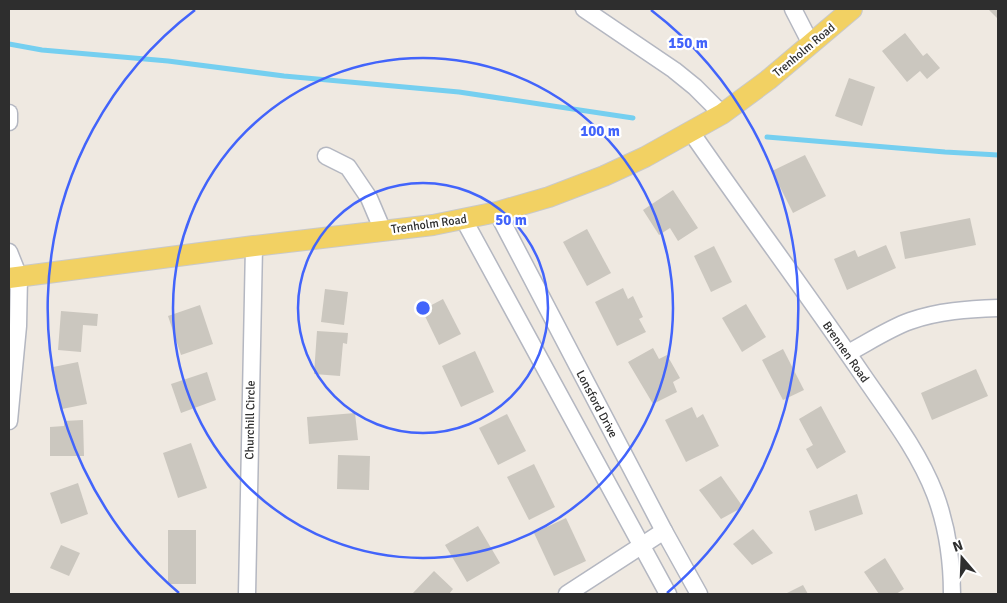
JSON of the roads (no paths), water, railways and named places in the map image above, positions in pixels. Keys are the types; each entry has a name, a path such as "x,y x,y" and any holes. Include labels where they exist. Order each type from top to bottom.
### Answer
{"main road":[{"name":"Trenholm Road","path":"14,278 464,220 549,197 604,176 691,132 722,114 768,80 852,9"}],"street":[{"path":"584,9 674,70 722,114"},
{"path":"793,9 811,44"},
{"path":"9,112 9,122"},
{"name":"Brennen Road","path":"691,132 848,353 906,439 934,492 942,517 948,541 952,594"},
{"path":"326,156 348,167 369,198 383,231"},
{"name":"Lonsford Drive","path":"497,212 699,594"},
{"path":"464,220 668,594"},
{"name":"Churchill Circle","path":"247,594 254,246"},
{"path":"9,252 14,278 18,326 9,421"},
{"path":"848,353 909,321 970,309 998,308"},
{"path":"567,594 664,531"}],"waterway":[{"path":"9,44 42,50 168,61 284,76 459,92 633,118"},
{"path":"767,137 998,155"}]}
